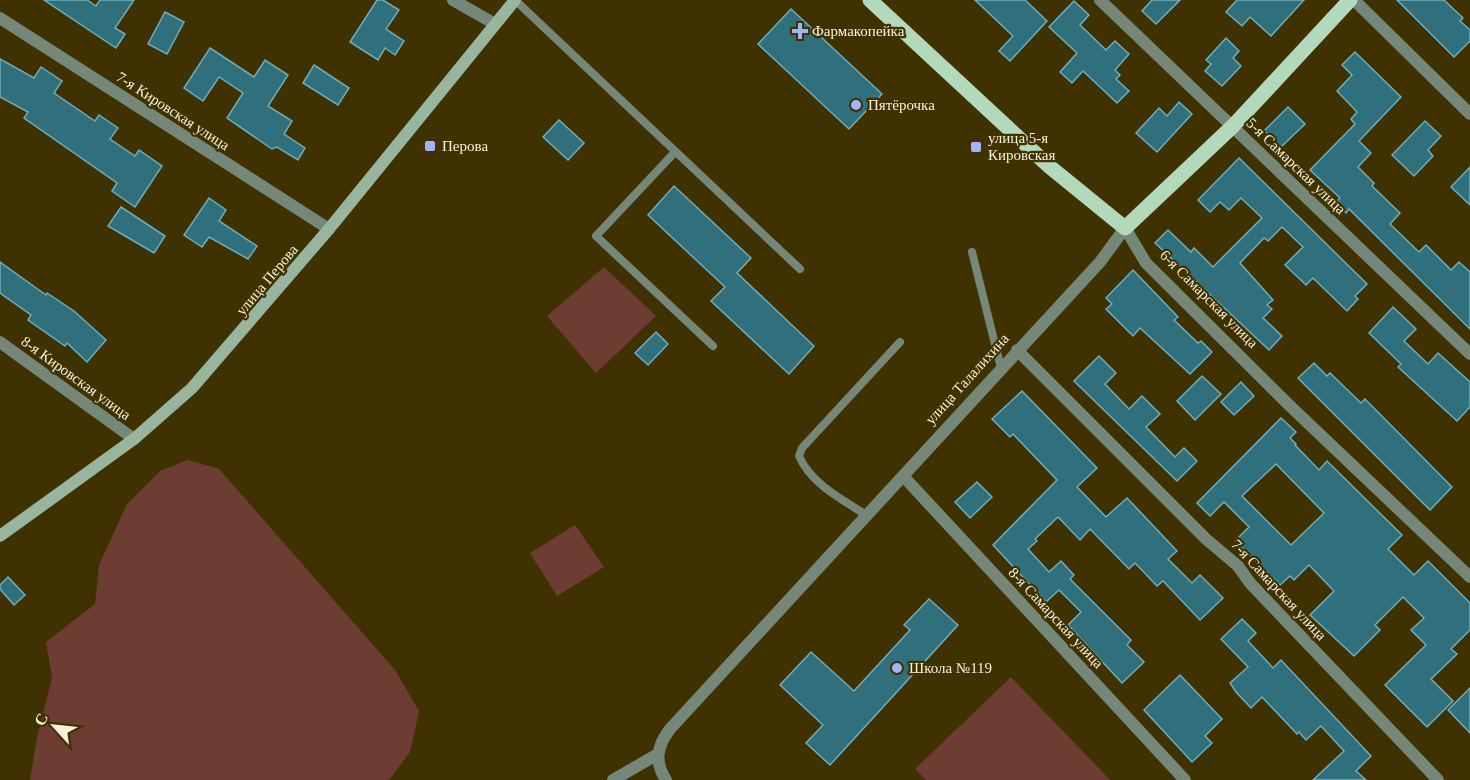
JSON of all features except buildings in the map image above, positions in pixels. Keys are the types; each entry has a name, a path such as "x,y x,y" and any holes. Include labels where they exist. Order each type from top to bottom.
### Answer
{"main road":[{"name":"6-я Самарская улица","path":"870,0 1050,166 1125,228"},
{"name":"улица Талалихина","path":"1125,228 1233,126 1352,0"}],"street":[{"path":"453,0 495,24"},
{"name":"улица Перова","path":"0,536 134,439 192,388 329,229 515,0"},
{"name":"5-я Самарская улица","path":"1100,0 1470,354"},
{"path":"1352,0 1470,114"},
{"name":"7-я Кировская улица","path":"0,18 329,229"},
{"name":"улица Талалихина","path":"658,754 662,741 670,729 1100,262 1125,228"},
{"name":"6-я Самарская улица","path":"1125,228 1146,263 1289,405 1470,577"},
{"name":"8-я Кировская улица","path":"0,342 134,439"},
{"name":"7-я Самарская улица","path":"1017,350 1206,539 1238,566 1250,583 1438,780"},
{"name":"8-я Самарская улица","path":"904,477 1185,780"},
{"path":"613,780 658,754 659,769 666,780"}],"lane":[{"path":"515,0 800,269"},
{"path":"675,152 596,236 713,346"},
{"path":"972,252 1001,368"},
{"path":"868,516 833,495 804,468 798,456 802,448 900,342"}],"shaded area":[{"path":"604,267 656,316 596,373 547,316"},
{"path":"188,460 219,469 395,670 419,711 410,752 389,780 30,780 37,737 52,678 46,642 95,604 99,565 127,504 160,471"},
{"path":"575,525 604,567 557,596 530,553"},
{"path":"1011,677 1110,780 926,780 915,769"}],"place":[{"name":"Фармакопейка","path":"800,31"},
{"name":"Пятёрочка","path":"856,105"},
{"name":"Перова","path":"430,146"},
{"name":"улица 5-я Кировская","path":"976,147"},
{"name":"Школа №119","path":"897,668"}]}
